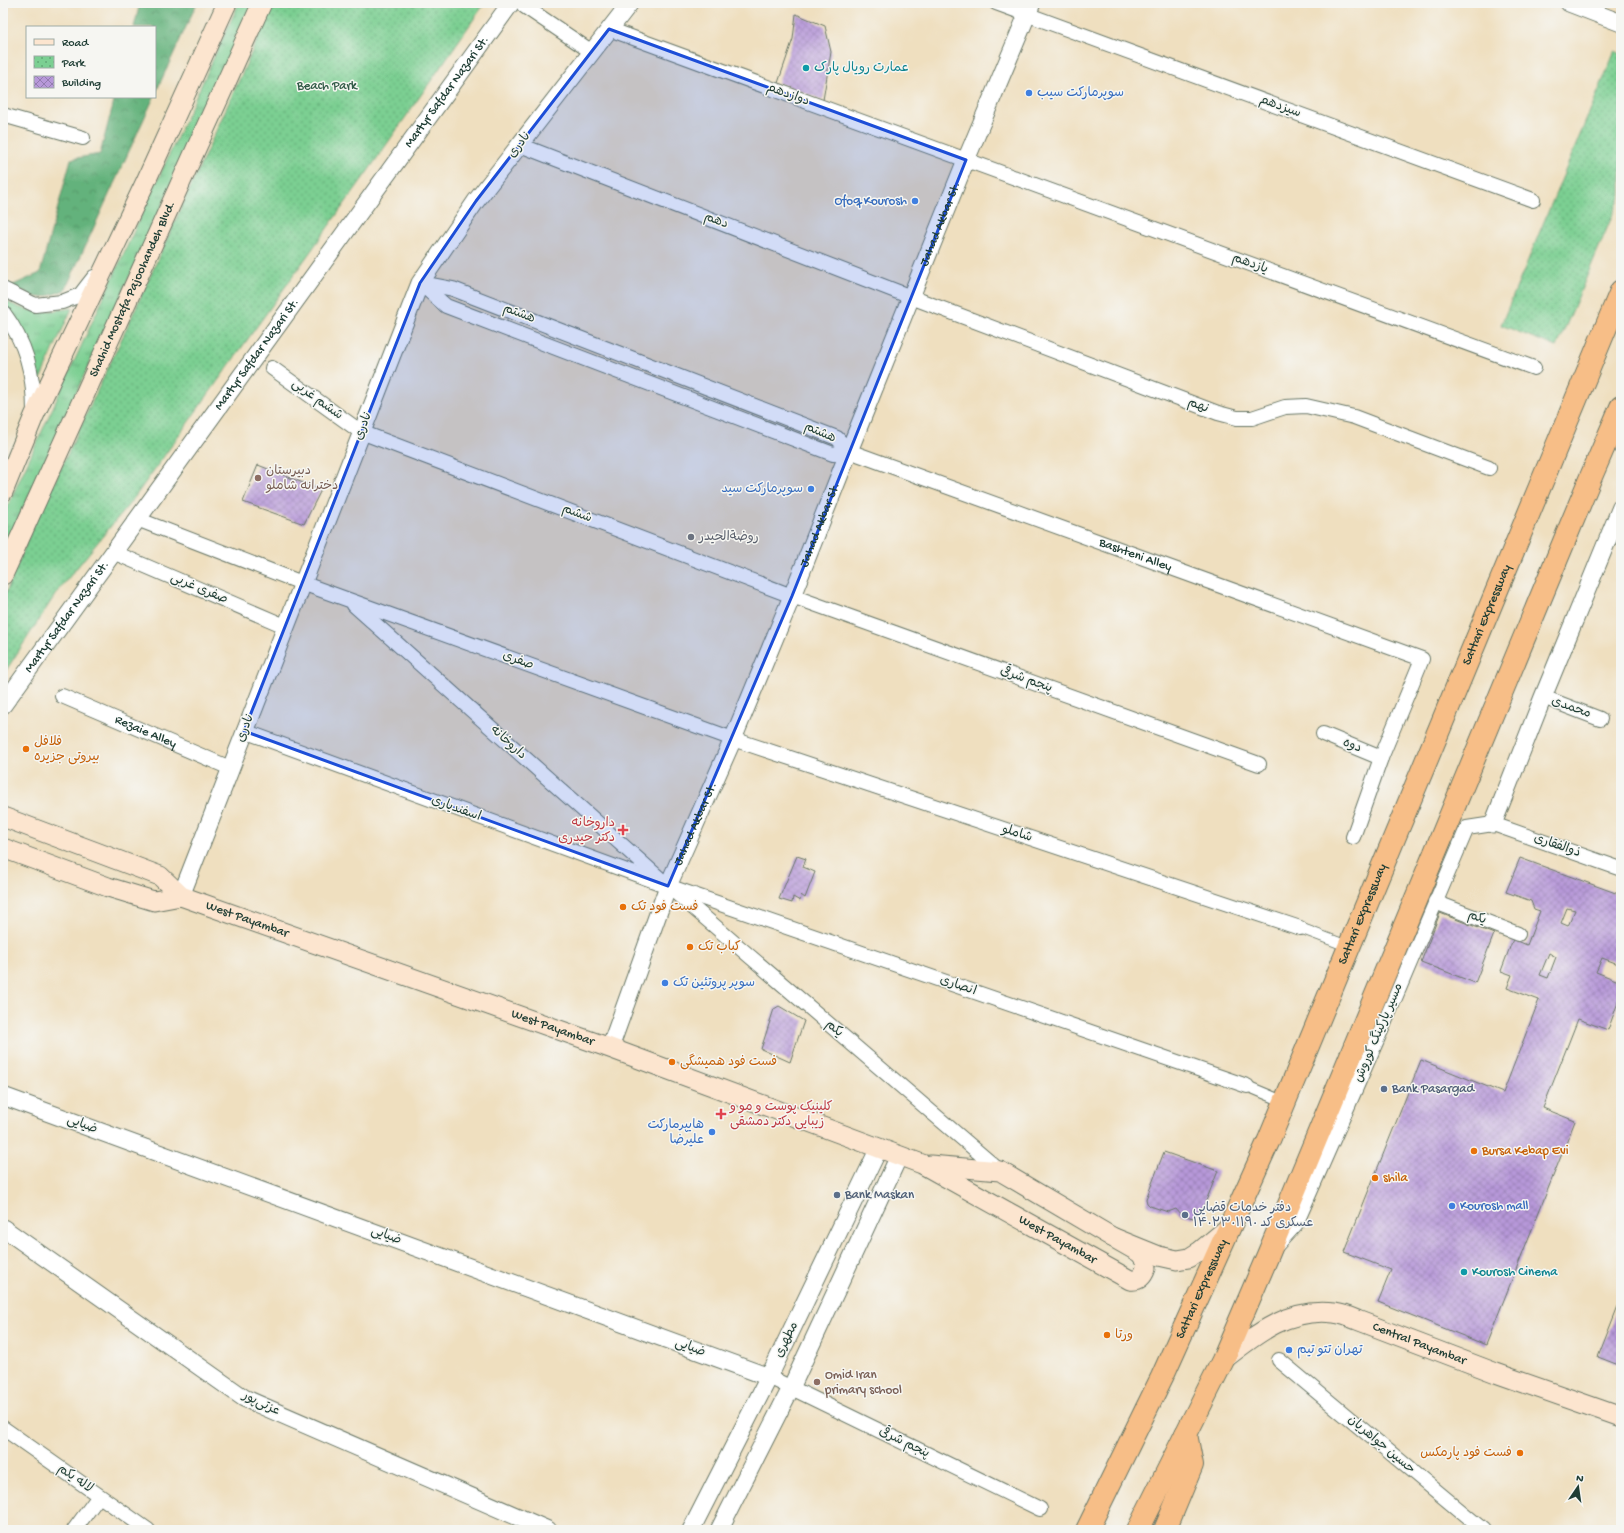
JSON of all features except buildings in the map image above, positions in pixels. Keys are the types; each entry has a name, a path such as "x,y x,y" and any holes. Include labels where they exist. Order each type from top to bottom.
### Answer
{"highway":[{"name":"Sattari Expressway","path":"1087,1530 1162,1377 1285,1102 1621,291"},
{"path":"1138,1530 1223,1360 1621,407"},
{"path":"1165,1530 1192,1465 1186,1434"}],"main road":[{"path":"3,492 34,416 145,183 227,3"},
{"name":"Shahid Mostafa Pajoohandeh Blvd.","path":"3,575 262,3"},
{"name":"West Payambar","path":"3,816 160,876 181,896 610,1048 922,1164 1130,1280 1135,1281 1139,1279 1146,1268 1143,1257 1140,1253 1000,1171 922,1164"},
{"path":"3,848 108,887 154,901 181,896"},
{"name":"West Payambar","path":"1112,1237 1159,1256 1177,1260 1189,1258 1200,1251 1229,1227"},
{"name":"Central Payambar","path":"1223,1360 1257,1333 1290,1317 1313,1312 1335,1313 1496,1373 1621,1417"}],"street":[{"name":"نادری","path":"181,896 244,731 420,283 476,201 630,3"},
{"name":"سیزدهم","path":"996,3 1030,9 1533,200"},
{"path":"1569,3 1621,23"},
{"path":"517,4 592,52"},
{"name":"Martyr Safdar Nazari St.","path":"3,705 113,552 517,4"},
{"name":"Jahad Akbar St.","path":"610,1048 668,886 733,739 792,596 966,160 1030,9"},
{"name":"دوازدهم","path":"609,29 966,160"},
{"path":"3,115 83,138"},
{"name":"دهم","path":"520,145 911,298"},
{"name":"یازدهم","path":"966,160 1534,368"},
{"path":"3,289 35,305 62,302 80,295 106,263"},
{"name":"هشتم","path":"420,283 453,289 837,438 849,451"},
{"name":"نهم","path":"911,298 1218,414 1237,418 1252,418 1285,407 1306,406 1354,417 1489,468"},
{"path":"3,312 20,338 31,369 34,389 34,416"},
{"name":"ششم غربی","path":"272,368 361,432"},
{"name":"ششم","path":"361,432 792,596"},
{"name":"Bashteni Alley","path":"849,451 1422,659 1381,758"},
{"path":"1492,824 1621,506"},
{"path":"137,520 302,583"},
{"name":"صفری غربی","path":"113,552 286,626"},
{"name":"صفری","path":"302,583 733,739"},
{"name":"پنجم شرقی","path":"792,596 1259,764"},
{"name":"داروخانه","path":"348,599 668,886"},
{"name":"Rezaie Alley","path":"62,696 230,768"},
{"name":"محمدی","path":"1543,697 1600,719"},
{"name":"اسفندیاری","path":"244,731 668,886"},
{"name":"دوه","path":"1323,734 1381,758"},
{"name":"شاملو","path":"733,739 1300,928"},
{"path":"1353,837 1381,758"},
{"name":"مسیر پارکینگ کوروش","path":"1268,1255 1296,1224 1467,828 1492,824"},
{"name":"ذوالفقاری","path":"1492,824 1617,867"},
{"name":"انصاری","path":"668,886 1247,1086"},
{"name":"یکم","path":"668,886 1000,1171"},
{"name":"یکم","path":"1435,902 1518,934"},
{"path":"1300,928 1350,947"},
{"path":"1247,1086 1285,1102"},
{"name":"ضیایی","path":"3,1096 769,1377"},
{"name":"مطهری","path":"691,1530 769,1377 879,1148"},
{"name":"مطهری","path":"719,1530 791,1388 899,1156"},
{"name":"عزتی‌پور","path":"3,1228 244,1398 548,1530"},
{"name":"حسین جواهریان","path":"1279,1360 1484,1530"},
{"name":"پنجم شرقی","path":"769,1377 1040,1509"},
{"name":"لاله یکم","path":"3,1428 148,1530"},
{"path":"74,1530 99,1496"}],"highlighted area":[{"path":"609,29 966,160 792,596 668,886 244,731 420,283 476,201"}],"green space":[{"path":"140,3 197,3 156,92 156,26 134,26"},
{"path":"239,3 255,3 3,552 3,516"},
{"name":"Beach Park","path":"274,3 485,3 366,174 134,498 57,592 3,675 3,600 30,534 123,336"},
{"path":"1615,51 1621,54 1621,195 1557,347 1501,325"},
{"path":"115,98 154,98 65,290 48,296 37,297 11,286 40,273 71,159 100,154"},
{"path":"3,299 20,308 29,310 54,311 72,308 38,384 3,307"}],"place":[{"name":"عمارت رویال پارک","path":"806,68"},
{"name":"سوپرمارکت سیب","path":"1029,93"},
{"name":"Ofoq Kourosh","path":"915,201"},
{"name":"دبیرستان دخترانه شاملو","path":"258,478"},
{"name":"سوپرمارکت سید","path":"811,489"},
{"name":"روضةالحیدر","path":"691,537"},
{"name":"فلافل بیروتی جزیره","path":"26,749"},
{"name":"داروخانه دکتر حیدری","path":"623,830"},
{"name":"فست فود تک","path":"623,907"},
{"name":"کباب تک","path":"690,947"},
{"name":"سوپر پروتئین تک","path":"665,983"},
{"name":"فست فود همیشگی","path":"672,1062"},
{"name":"Bank Pasargad","path":"1384,1089"},
{"name":"کلینیک پوست و مو و زیبایی دکتر دمشقی","path":"721,1114"},
{"name":"هایپرمارکت علیرضا","path":"712,1132"},
{"name":"Bursa Kebap Evi","path":"1474,1151"},
{"name":"shila","path":"1375,1178"},
{"name":"Bank Maskan","path":"837,1195"},
{"name":"Kourosh mall","path":"1452,1206"},
{"name":"دفتر خدمات قضایی عسکری کد ۱۴۰۲۳۰۱۱۹۰","path":"1185,1215"},
{"name":"Kourosh Cinema","path":"1464,1272"},
{"name":"ورتا","path":"1107,1335"},
{"name":"تهران تتو تیم","path":"1289,1350"},
{"name":"Omid Iran primary school","path":"817,1382"},
{"name":"فست فود پارمکس","path":"1520,1453"}]}
